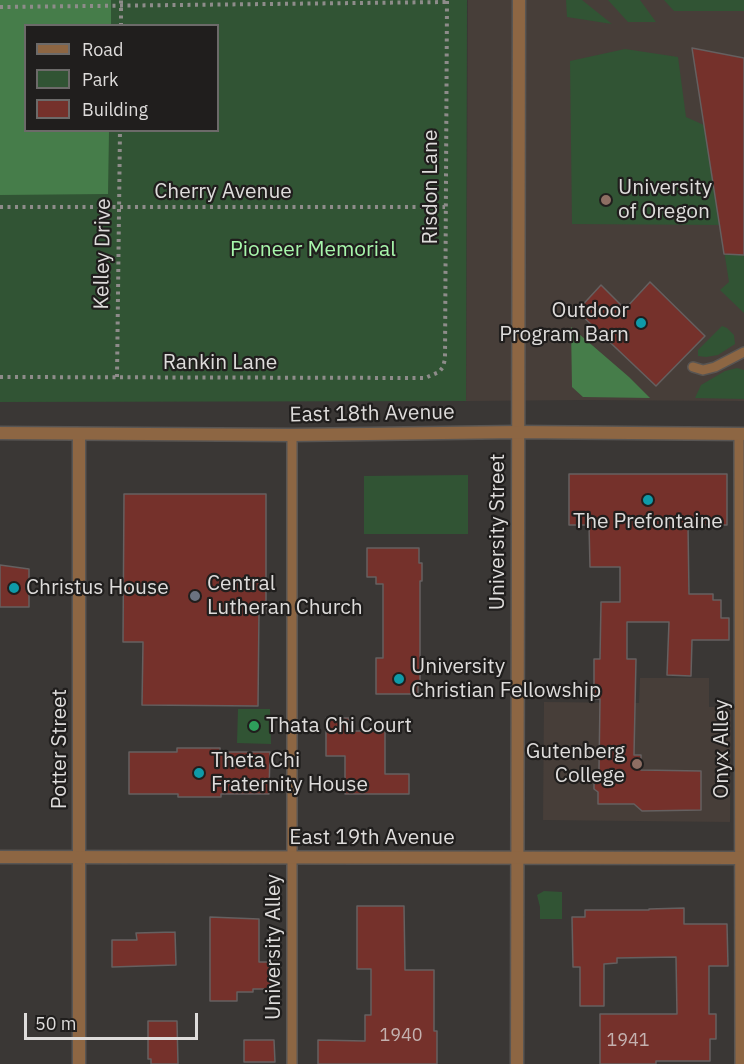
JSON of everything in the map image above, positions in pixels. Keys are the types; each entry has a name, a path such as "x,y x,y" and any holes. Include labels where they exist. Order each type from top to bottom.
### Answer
{"street":[{"name":"University Street","path":"517,1064 519,0"},
{"name":"East 18th Avenue","path":"0,433 741,434"},
{"name":"Potter Street","path":"79,434 79,1064"},
{"name":"East 19th Avenue","path":"0,857 742,858"}],"lane":[{"path":"693,367 703,370 715,368 744,352"},
{"name":"Onyx Alley","path":"740,1064 741,434"},
{"name":"University Alley","path":"292,435 292,1064"}],"path":[{"path":"121,0 121,24"},
{"path":"0,7 447,1"},
{"name":"Risdon Lane","path":"439,372 445,359 447,1"},
{"name":"Kelley Drive","path":"117,378 120,132"},
{"name":"Cherry Avenue","path":"0,207 445,207"},
{"name":"Rankin Lane","path":"0,377 425,378 439,372"}],"shaded area":[{"name":"University of Oregon","path":"468,0 744,0 744,401 466,401"},
{"name":"Gutenberg College","path":"640,678 709,678 709,707 731,707 730,822 543,820 544,702 639,703"}],"green space":[{"name":"Pioneer Memorial","path":"0,0 467,0 466,401 0,402"},
{"path":"0,0 111,0 111,24 24,24 24,132 109,132 108,194 0,195"},
{"path":"566,0 582,0 612,24 567,17"},
{"path":"608,0 640,0 656,22 628,22"},
{"path":"664,0 744,0 744,11 674,11"},
{"path":"692,48 744,58 744,313 720,290 729,282 720,225 572,224 570,61 625,49 678,57 686,117 704,125"},
{"path":"722,326 734,335 735,344 718,355 698,356 698,350"},
{"path":"571,327 650,398 583,397 572,387"},
{"path":"737,368 744,370 744,399 695,398 701,385 725,371"},
{"path":"468,475 468,534 364,534 364,476"},
{"name":"Thata Chi Court","path":"238,709 270,709 271,744 237,743"},
{"path":"544,891 562,892 562,919 540,919 537,895"}],"building":[{"path":"692,48 744,58 744,255 724,254"},
{"name":"Outdoor Program Barn","path":"650,282 705,336 656,386 577,311 601,285 625,309"},
{"path":"569,474 727,474 727,525 688,525 689,594 713,594 713,600 721,600 721,618 729,618 729,640 692,640 691,676 667,675 669,622 627,622 627,659 636,659 634,755 641,755 641,770 701,771 701,810 642,811 634,804 598,804 598,792 594,789 594,775 599,770 600,699 594,699 594,659 600,659 601,602 620,602 620,567 590,567 589,525 569,525"},
{"name":"Central Lutheran Church","path":"124,494 266,494 266,613 259,612 258,706 142,705 143,642 123,642"},
{"path":"367,548 419,548 422,581 420,581 420,684 418,684 418,694 376,694 376,658 383,658 383,584 376,584 376,577 367,577"},
{"name":"Christus House","path":"0,565 29,569 29,607 0,607"},
{"path":"326,718 349,718 350,731 385,731 385,774 409,774 409,794 345,794 345,756 326,756"},
{"name":"Theta Chi Fraternity House","path":"177,748 220,748 220,752 270,752 269,794 178,797 178,794 129,794 129,752 177,752"},
{"path":"357,906 404,906 405,970 434,970 434,1031 437,1031 437,1064 318,1064 318,1040 365,1041 365,1015 371,1015 371,969 357,969"},
{"path":"684,908 684,924 727,924 728,966 709,966 709,1014 716,1014 716,1039 710,1039 710,1061 600,1064 600,1014 677,1014 676,957 617,958 617,963 604,964 604,1006 580,1006 580,967 573,967 572,917 585,917 585,910"},
{"path":"210,917 259,919 259,962 274,962 275,989 237,992 237,1001 210,1001"},
{"path":"175,932 176,965 112,967 112,940 137,940 136,933"},
{"path":"148,1021 177,1021 178,1064 151,1064 151,1059 148,1059"},
{"path":"244,1040 274,1040 275,1062 244,1062"}],"place":[{"name":"University of Oregon","path":"606,200"},
{"name":"Outdoor Program Barn","path":"641,323"},
{"name":"The Prefontaine","path":"648,500"},
{"name":"Christus House","path":"14,588"},
{"name":"Central Lutheran Church","path":"195,596"},
{"name":"University Christian Fellowship","path":"399,679"},
{"name":"Thata Chi Court","path":"254,726"},
{"name":"Gutenberg College","path":"637,764"},
{"name":"Theta Chi Fraternity House","path":"199,773"}]}
